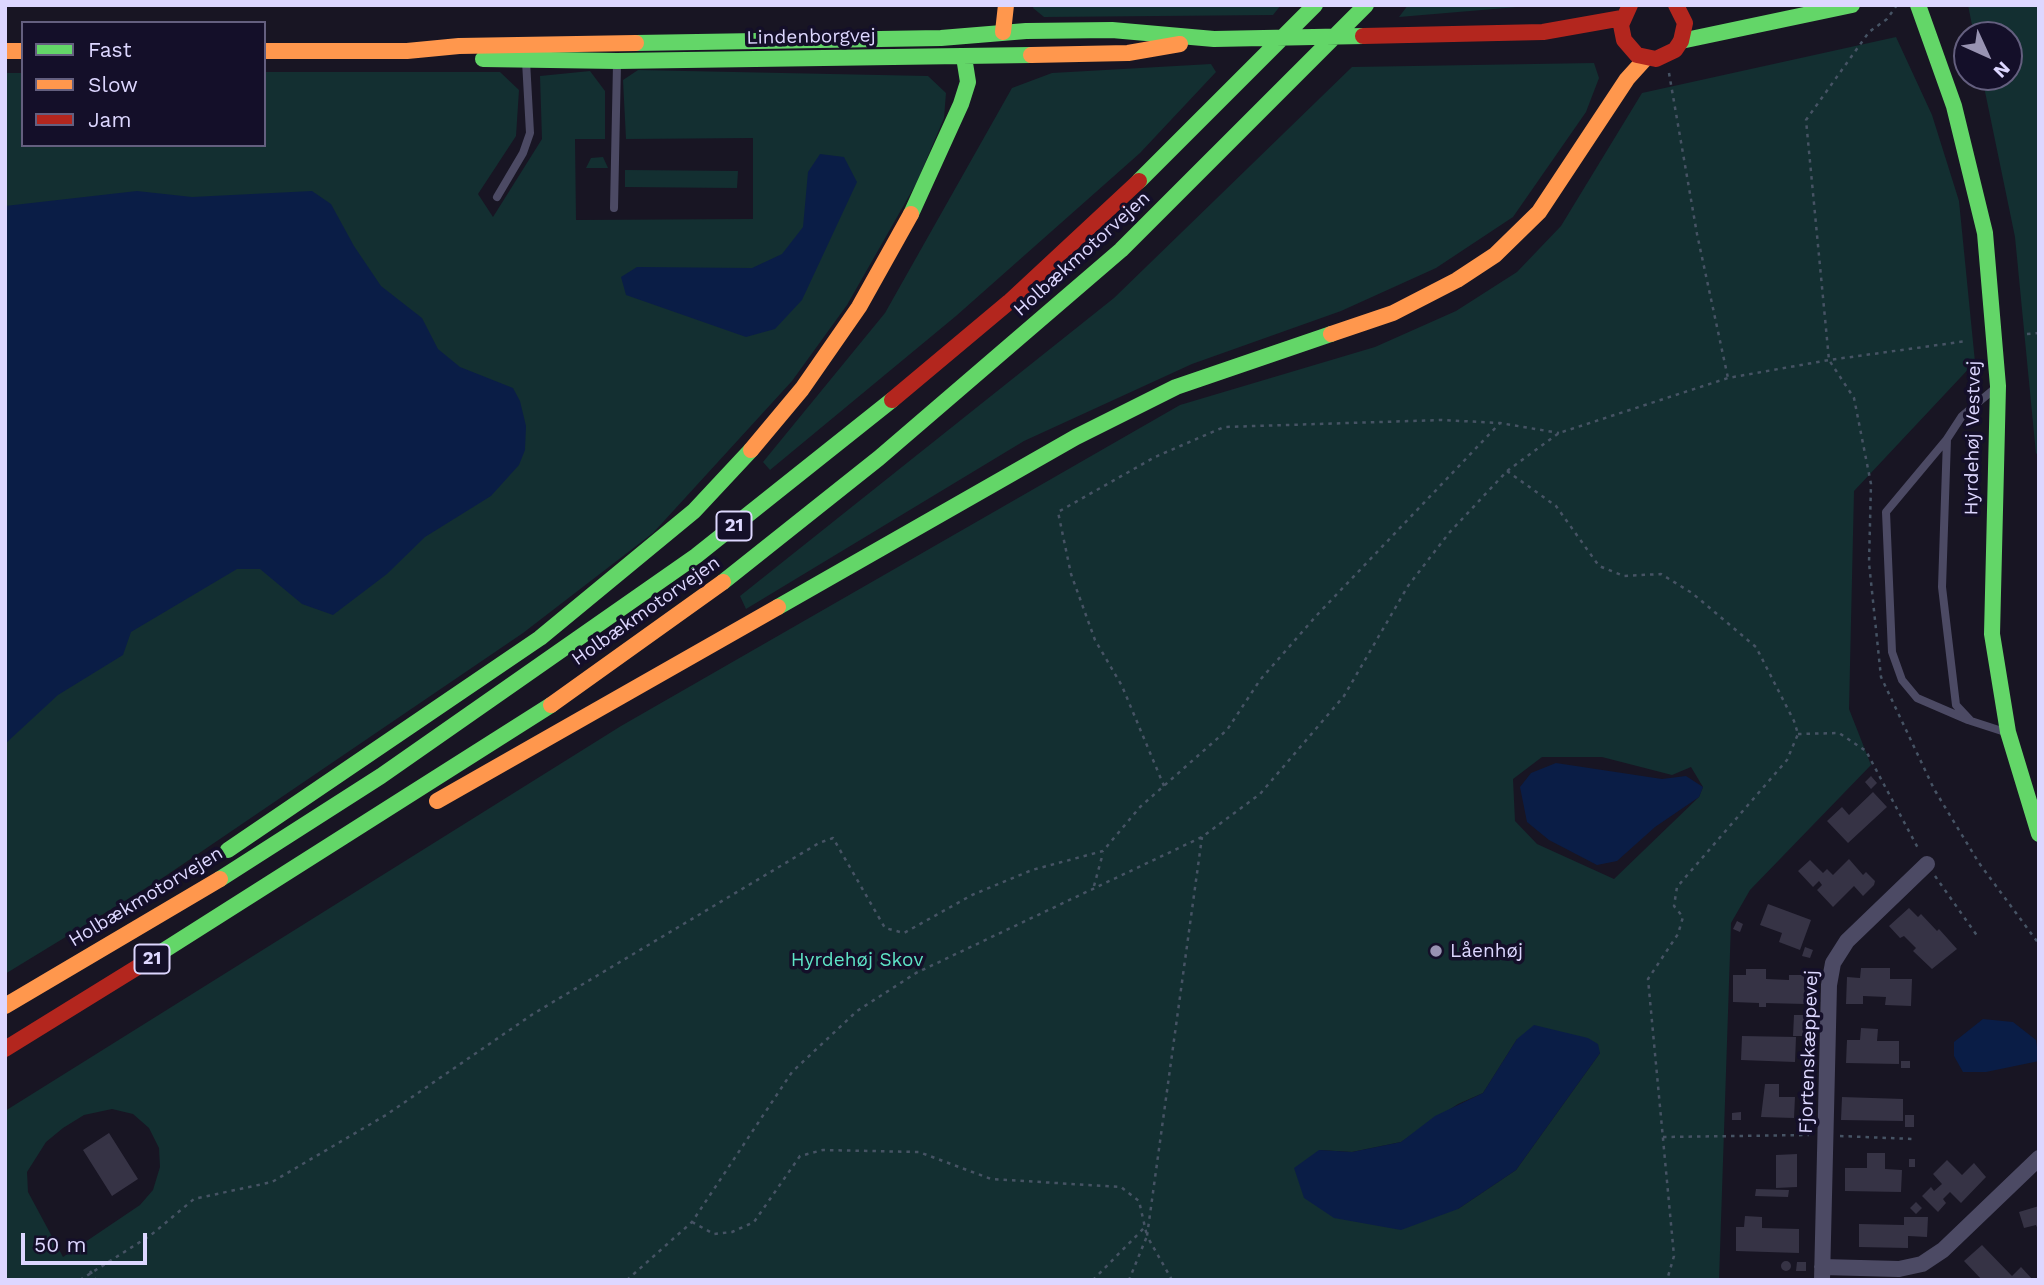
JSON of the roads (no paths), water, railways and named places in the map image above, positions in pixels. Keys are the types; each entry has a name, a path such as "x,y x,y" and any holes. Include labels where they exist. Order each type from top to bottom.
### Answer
{"main road":[{"path":"217,858 540,638 620,575 694,511 802,389 859,307 903,231 938,160 968,82 988,56 1009,44 1006,5"},
{"name":"Holbækmotorvejen","path":"5,1006 192,897 381,776 695,556 861,427 1009,302 1150,171 1315,5"},
{"name":"Holbækmotorvejen","path":"5,1049 298,868 569,691 736,573 879,458 1121,250 1366,5"},
{"path":"1626,11 1624,40 1629,48 1646,58 1666,56 1681,41 1685,23 1678,5"},
{"path":"1681,41 1852,5"},
{"name":"Hyrdehøj Vestvej","path":"1918,5 1954,106 1985,233 1998,386 1992,634 2008,732 2039,834"},
{"name":"Lindenborgvej","path":"1544,32 1626,11"},
{"name":"Lindenborgvej","path":"1009,44 1112,30 1217,39 1544,32 1624,40"},
{"name":"Lindenborgvej","path":"526,53 617,43 941,38 1128,53 1217,39"},
{"name":"Lindenborgvej","path":"266,51 526,53 617,61 988,56"},
{"path":"964,57 968,82"},
{"path":"426,808 1089,431 1176,387 1394,313 1457,280 1495,255 1539,212 1628,79 1646,58"},
{"path":"298,868 390,827"},
{"path":"84,958 183,882"}],"street":[{"name":"Fjortenskæppevej","path":"1822,1273 1829,985 1833,963 1847,941 1927,864"},
{"path":"1822,1273 1923,1265 1943,1250 2039,1158"}],"lane":[{"path":"614,208 617,43"},
{"path":"497,197 523,153 530,132 526,53"},
{"path":"1998,386 1962,416 1947,439 1886,512 1892,652 1902,680 1917,698 1938,710 2008,732"},
{"path":"1947,439 1942,587 1956,705 1971,721"}],"water":[{"path":"820,154 844,157 857,182 802,300 775,329 746,337 626,295 621,277 637,267 752,268 782,254 803,227 808,172"},
{"path":"137,191 192,197 312,191 331,204 354,246 381,286 422,318 438,349 460,367 513,388 520,401 526,426 525,450 519,465 491,496 425,537 387,574 333,615 302,604 260,569 237,569 131,632 123,655 58,695 5,744 5,206"},
{"path":"1556,763 1662,779 1686,776 1703,787 1699,797 1655,827 1617,861 1597,865 1549,840 1527,822 1520,787 1531,773"},
{"path":"1983,1019 2013,1022 2036,1040 2039,1061 1986,1072 1963,1072 1954,1056 1954,1042"},
{"path":"1534,1025 1588,1038 1598,1044 1600,1053 1516,1170 1458,1209 1401,1230 1334,1218 1304,1198 1294,1168 1319,1150 1352,1152 1401,1142 1435,1116 1483,1093 1517,1039"}],"place":[{"name":"Låenhøj","path":"1436,951"}],"park label":[{"name":"Hyrdehøj Skov","path":"857,960"}]}
